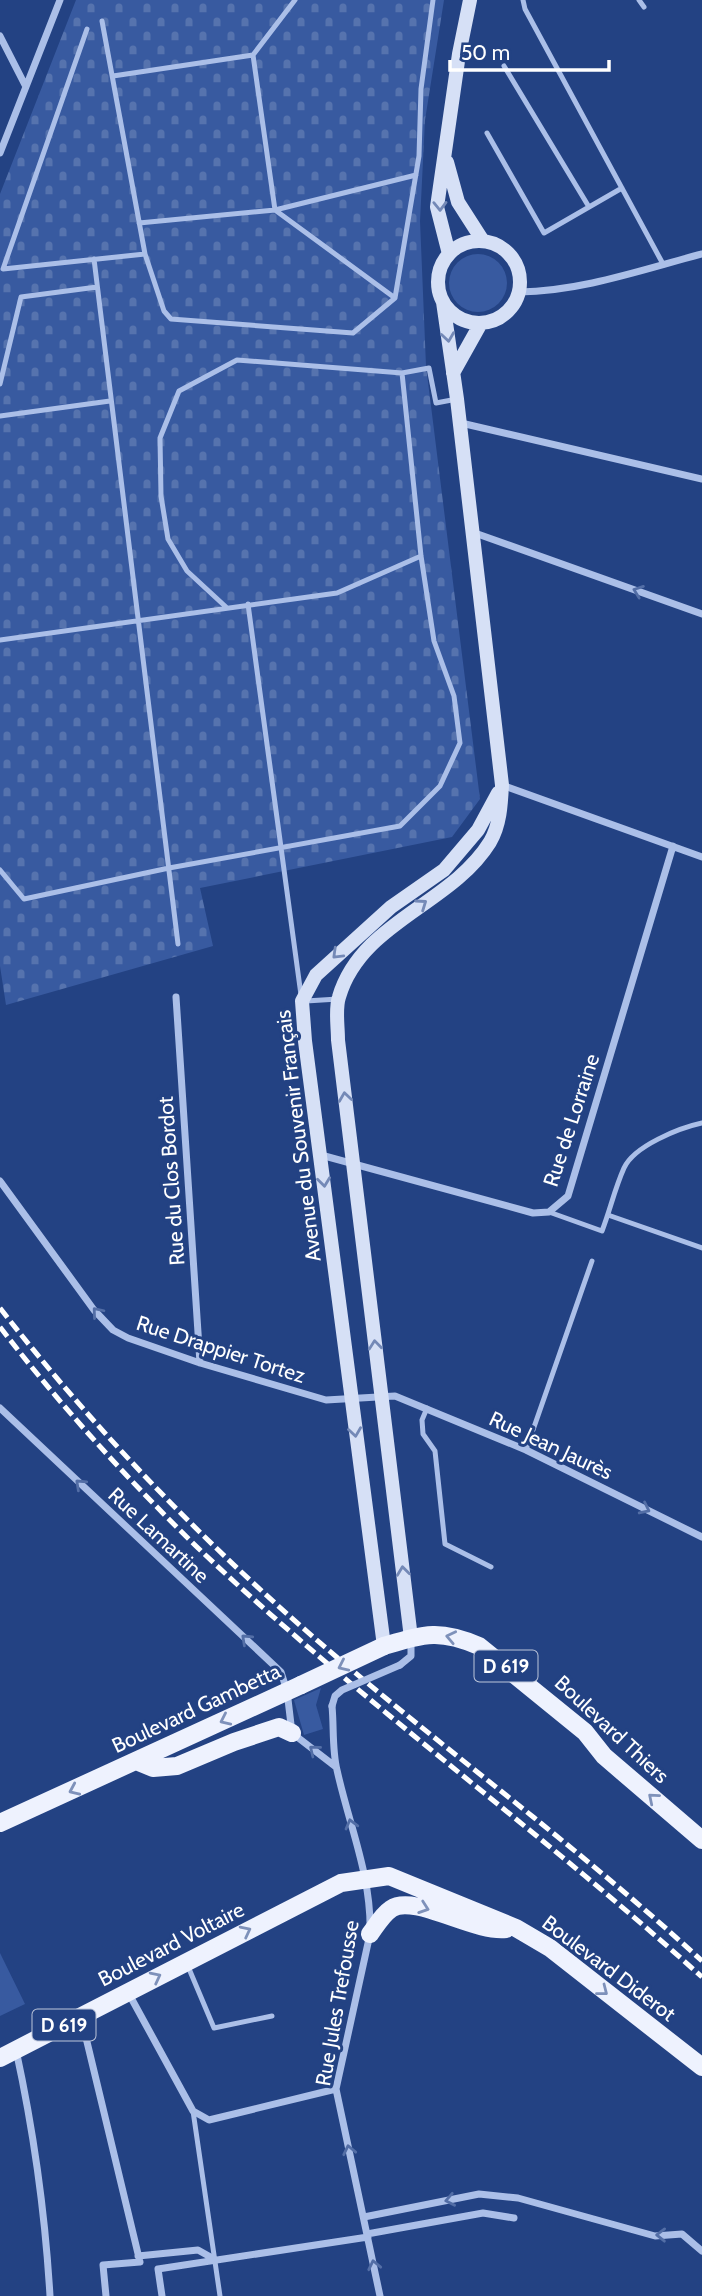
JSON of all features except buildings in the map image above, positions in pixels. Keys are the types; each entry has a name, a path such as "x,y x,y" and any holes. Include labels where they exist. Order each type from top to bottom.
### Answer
{"main road":[{"name":"Boulevard Thiers","path":"411,1638 442,1634 459,1637 479,1646 585,1732 604,1756 702,1840"},
{"name":"Boulevard Gambetta","path":"0,1823 384,1646 411,1638"},
{"path":"136,1761 153,1768 177,1766 279,1727 292,1733"},
{"name":"Boulevard Diderot","path":"366,1880 389,1876 516,1928 550,1948 702,2067"},
{"name":"Boulevard Voltaire","path":"8,2054 341,1882 366,1880"},
{"path":"370,1934 393,1907 411,1904 480,1927 495,1930 516,1928"}],"street":[{"path":"0,153 60,0"},
{"path":"449,254 438,207 459,54 470,0"},
{"path":"0,36 25,85"},
{"path":"446,157 458,202 483,241"},
{"path":"411,1638 338,1040 338,999 352,966 366,950 403,917 454,882 491,841 499,818 502,785 457,399 438,277 449,254 465,244 483,241 495,244 512,258 520,280 519,292 506,314 494,321 470,323 459,318 443,302"},
{"path":"519,292 550,291 593,284 702,254"},
{"path":"453,373 481,323"},
{"path":"460,423 702,479"},
{"path":"472,532 702,614"},
{"path":"502,785 702,857"},
{"name":"Avenue du Souvenir Français","path":"384,1646 302,1001 316,975 341,950 391,907 444,870 478,830 502,785"},
{"name":"Rue de Lorraine","path":"321,1155 533,1213 549,1212 568,1196 673,846"},
{"name":"Rue du Clos Bordot","path":"176,998 200,1363"},
{"name":"Rue Drappier Tortez","path":"0,1181 87,1300 113,1330 128,1338 200,1363 326,1400 381,1397"},
{"name":"Rue Jean Jaurès","path":"381,1397 395,1396 526,1450 702,1537"},
{"name":"Rue Lamartine","path":"0,1408 281,1672 294,1688"},
{"name":"Rue Jules Trefousse","path":"380,2296 336,2089 370,1934 370,1913 366,1880 336,1768 332,1706 335,1696 342,1690 400,1665 411,1656 411,1638"},
{"path":"294,1688 292,1733 336,1768"},
{"path":"127,1992 193,2111 209,2120 336,2089"},
{"path":"81,2016 140,2262 103,2265 106,2296"},
{"path":"8,2054 31,2122 46,2223 50,2296"},
{"path":"364,2217 479,2194 518,2198 655,2236 682,2234 702,2251"},
{"path":"162,2296 159,2269 483,2213 514,2218"},
{"path":"138,2256 198,2249 215,2259"}],"lane":[{"path":"113,76 253,55 295,0"},
{"path":"102,21 145,254 164,311 171,319 354,333 395,298 419,156 421,89 433,0"},
{"path":"523,0 525,9 663,264"},
{"path":"639,0 644,7"},
{"path":"87,29 3,270 145,254"},
{"path":"253,55 275,210 395,298"},
{"path":"504,66 589,207"},
{"path":"487,133 544,233 622,188"},
{"path":"139,223 275,210 416,175"},
{"path":"94,259 178,943"},
{"path":"0,384 21,297 97,287"},
{"path":"226,607 187,571 168,539 161,496 160,438 179,391 237,360 402,373 429,368 436,403 457,399"},
{"path":"0,870 24,900 169,868 400,826 440,786 460,743 454,696 434,642 421,556 402,373"},
{"path":"0,416 110,401"},
{"path":"0,640 337,593 421,556"},
{"path":"248,604 302,1001 338,999"},
{"path":"549,1212 602,1231 624,1166 636,1152 657,1140 702,1123"},
{"path":"608,1215 702,1248"},
{"path":"526,1450 592,1261"},
{"path":"427,1408 422,1420 423,1434 435,1451 446,1544 491,1567"},
{"path":"185,1962 214,2028 272,2016"},
{"path":"193,2111 220,2296"}],"green space":[{"path":"76,0 444,0 425,120 420,221 426,366 480,799 452,837 200,888 213,946 6,1005 0,966 0,194"},
{"path":"478,254 494,259 502,267 507,283 502,299 494,307 478,312 462,307 454,299 449,283 454,267 462,259"},
{"path":"321,1688 316,1705 323,1729 304,1735 294,1700"},
{"path":"0,1953 25,2004 0,2016"}],"railway":[{"path":"0,1308 41,1360 128,1458 172,1505 266,1595 365,1681 620,1889 702,1961"},
{"path":"0,1327 95,1441 198,1548 321,1658 577,1869 702,1977"}]}
